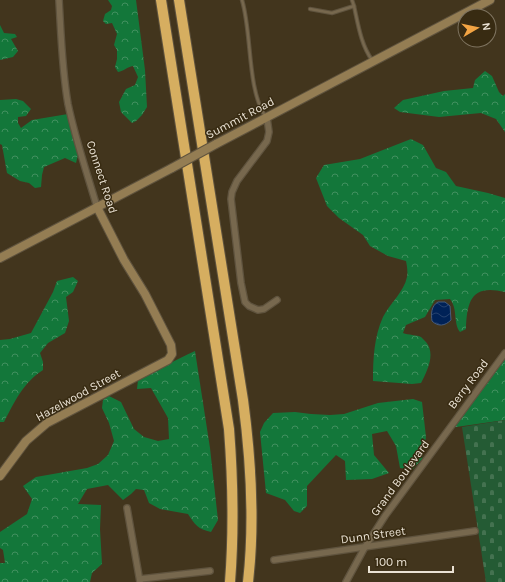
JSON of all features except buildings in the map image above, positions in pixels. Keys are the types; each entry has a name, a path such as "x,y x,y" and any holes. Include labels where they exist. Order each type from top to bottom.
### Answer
{"highway":[{"path":"161,0 229,430 234,509 230,582"},
{"path":"179,0 243,400 251,475 250,582"}],"street":[{"name":"Connect Road","path":"60,0 64,76 68,104 97,206 124,260 171,345"},
{"name":"Summit Road","path":"0,258 490,0"},
{"path":"267,118 269,132 267,141 237,181 232,192 231,199 241,283 245,302 249,306 258,310 277,300"},
{"name":"Hazelwood Street","path":"0,476 26,441 47,423 168,360 172,354 171,345"},
{"name":"Berry Road","path":"449,428 505,353"},
{"name":"Grand Boulevard","path":"346,582 365,547 385,516 449,428"},
{"path":"127,508 140,581 210,571"},
{"name":"Dunn Street","path":"274,560 475,531"}],"lane":[{"path":"242,0 248,32 254,81 260,107 267,118"},
{"path":"352,0 367,53 374,62"},
{"path":"310,9 332,13 354,6"}],"green space":[{"path":"108,0 136,0 145,70 147,107 142,115 132,123 121,112 119,102 126,89 135,85 138,77 133,66 118,72 115,67 117,50 114,45 117,34 112,23 106,24 103,21 105,14 111,10 112,6"},
{"path":"0,25 4,33 15,34 17,37 11,39 18,51 13,57 0,60"},
{"path":"485,71 492,76 499,92 503,96 505,94 505,132 496,119 481,113 439,117 400,112 394,108 403,100 444,91 473,88 475,80"},
{"path":"16,99 23,101 31,109 26,116 18,117 18,123 21,128 32,120 68,114 78,155 76,163 65,158 44,167 41,187 35,188 29,183 20,181 7,173 2,145 0,144 0,100"},
{"path":"411,139 423,145 436,168 446,172 456,186 505,198 505,292 485,290 478,293 470,302 466,329 460,332 454,307 450,299 435,300 425,317 406,325 403,333 421,337 429,347 430,352 430,362 421,383 412,384 373,381 374,356 378,332 383,317 403,288 407,277 406,261 388,256 370,246 363,235 339,218 327,206 316,178 324,165 360,159"},
{"path":"73,277 78,281 73,292 66,297 69,321 65,333 48,343 40,353 43,362 43,370 25,387 4,422 0,422 0,340 10,339 31,333 53,292 57,281"},
{"path":"195,351 210,448 218,520 211,532 197,526 188,514 160,509 149,503 144,490 136,489 123,500 108,485 87,489 78,504 101,505 100,529 102,564 92,573 90,582 0,582 0,563 5,563 3,550 0,548 0,532 27,514 32,499 23,486 36,477 87,468 98,464 108,455 114,441 109,423 102,408 103,400 109,396 121,402 134,429 144,437 158,441 169,439 168,418 151,388 137,389 138,380"},
{"path":"505,353 505,420 449,428"},
{"path":"413,399 422,402 426,437 422,459 412,470 400,468 396,446 387,431 372,434 374,455 389,473 372,479 346,480 345,461 336,455 307,486 307,506 300,513 294,511 285,500 266,493 260,432 264,423 273,413 295,412 330,415 344,414 378,403"},
{"path":"505,420 505,582 486,582 462,427"}],"water":[{"path":"438,302 445,302 450,306 451,320 444,325 439,325 432,321 433,308"}]}
